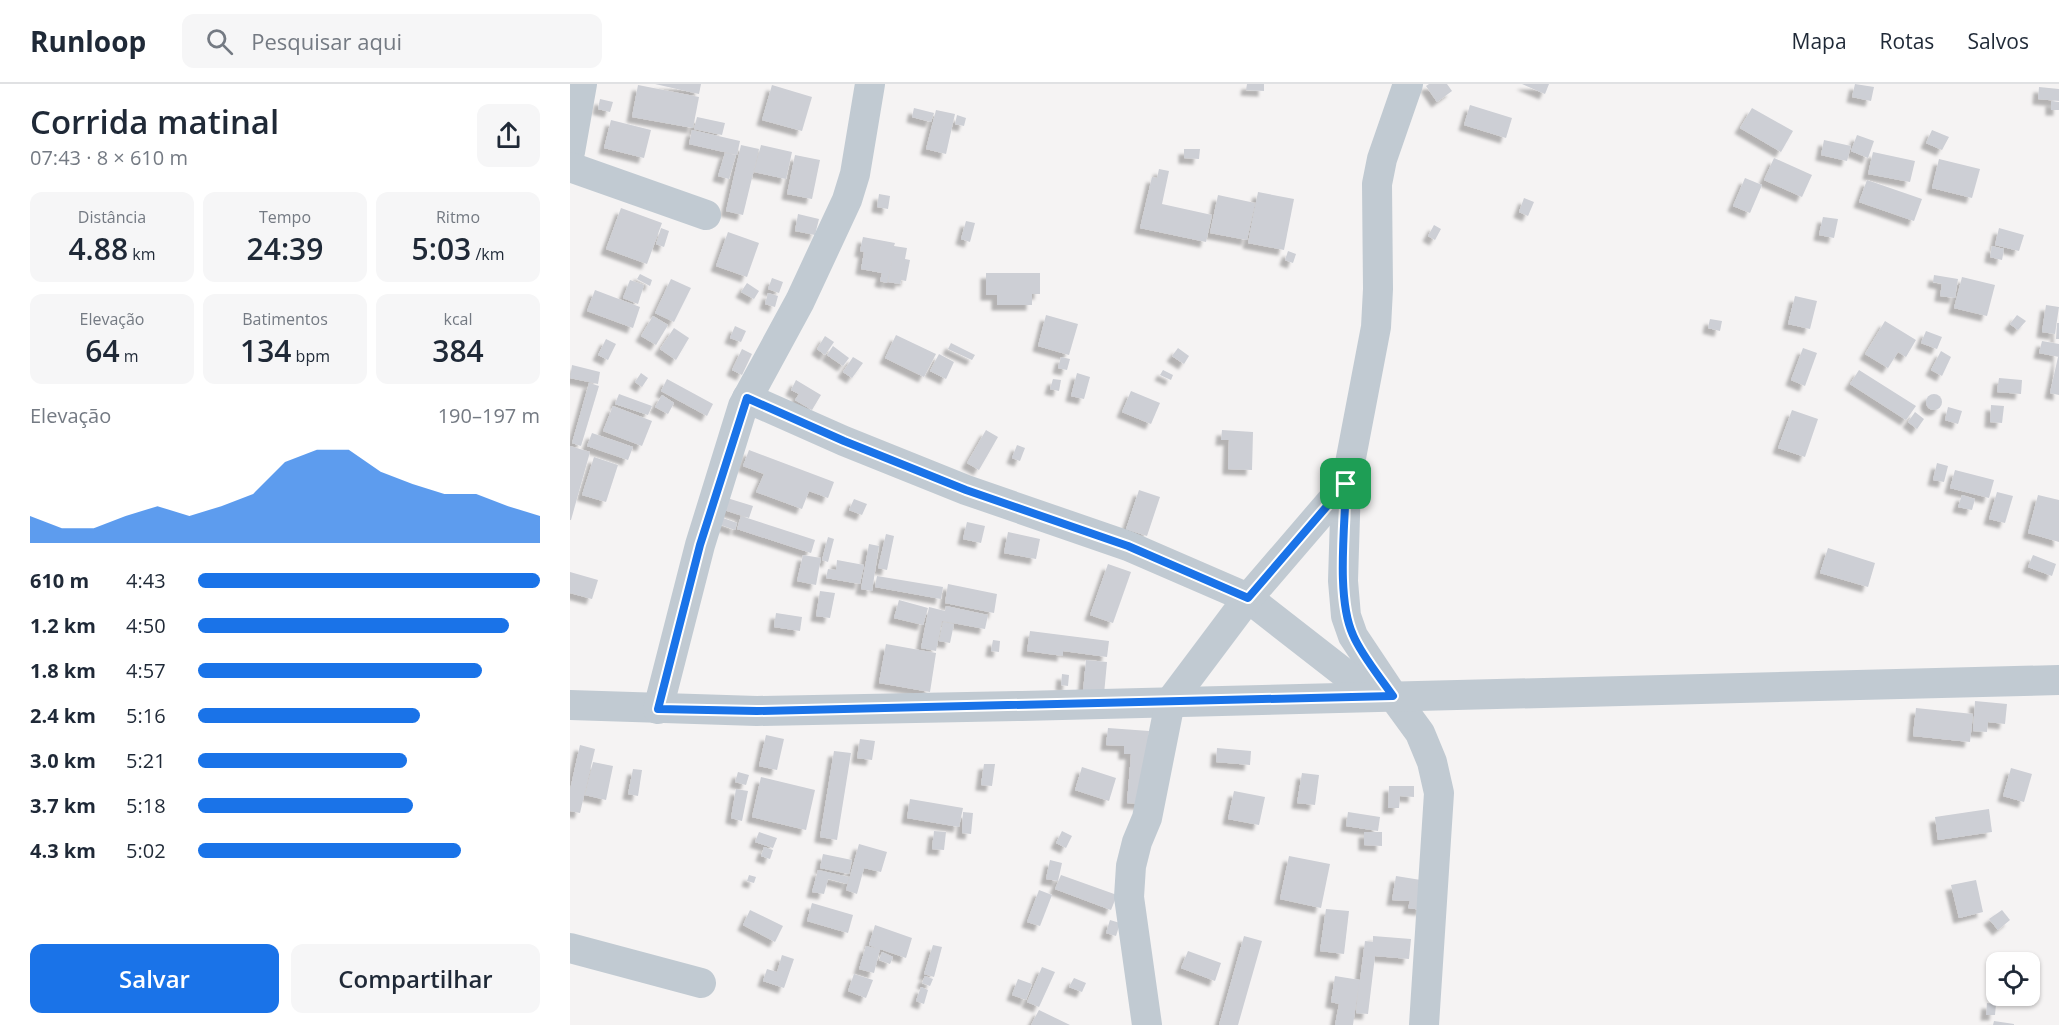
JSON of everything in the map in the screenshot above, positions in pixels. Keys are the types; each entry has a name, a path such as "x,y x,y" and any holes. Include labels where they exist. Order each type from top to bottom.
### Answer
{"street":[{"path":"570,152 582,84"},
{"path":"658,709 700,545 747,398 800,301 848,200 855,174 870,84"},
{"path":"1384,697 1353,636 1346,616 1343,581 1346,484 1376,327 1377,184 1382,159 1408,84"},
{"path":"570,167 706,215"},
{"path":"747,398 844,441 966,490 1128,546 1248,598 1384,697 1420,733 1439,793 1424,1025"},
{"path":"1147,1025 1129,897 1131,866 1137,842 1147,818 1170,702 1248,598 1346,484"},
{"path":"570,705 757,711 2059,680"},
{"path":"570,948 701,983"}],"building":[{"path":"655,84 701,84 699,94"},
{"path":"1247,84 1264,84 1264,91 1246,90"},
{"path":"1447,84 1452,91 1437,102 1426,86"},
{"path":"1522,84 1549,84 1545,94"},
{"path":"1855,84 1874,87 1871,101 1852,97"},
{"path":"638,85 699,97 693,128 632,117"},
{"path":"772,85 812,97 802,131 762,120"},
{"path":"2039,87 2059,89 2059,101 2038,99"},
{"path":"600,99 613,102 610,112 598,109"},
{"path":"2051,101 2059,102 2059,110 2051,110"},
{"path":"1470,105 1512,118 1506,138 1464,125"},
{"path":"914,108 934,113 931,122 912,117"},
{"path":"1752,108 1793,131 1781,152 1740,128"},
{"path":"936,110 955,114 946,154 926,149"},
{"path":"957,115 966,118 964,126 955,124"},
{"path":"697,117 725,123 722,135 694,129"},
{"path":"611,120 651,130 644,158 604,148"},
{"path":"692,130 740,141 737,155 689,144"},
{"path":"1932,130 1949,137 1942,150 1926,143"},
{"path":"1857,135 1874,141 1868,158 1851,151"},
{"path":"1824,140 1851,146 1847,161 1821,155"},
{"path":"741,145 759,149 743,215 726,211"},
{"path":"761,145 792,152 786,179 754,172"},
{"path":"1184,149 1200,149 1199,159 1184,158"},
{"path":"1873,152 1915,161 1910,182 1868,174"},
{"path":"725,153 736,155 729,179 718,176"},
{"path":"795,155 820,160 812,199 787,194"},
{"path":"1774,158 1812,175 1802,197 1764,180"},
{"path":"1939,159 1980,169 1972,198 1932,188"},
{"path":"1159,169 1169,171 1162,204 1212,215 1206,242 1140,228 1152,177 1157,178"},
{"path":"1745,178 1762,185 1750,213 1733,206"},
{"path":"1867,180 1922,199 1914,221 1859,202"},
{"path":"1258,192 1294,199 1284,250 1248,243"},
{"path":"879,194 890,196 888,209 877,207"},
{"path":"1218,195 1255,203 1247,240 1210,233"},
{"path":"1524,198 1534,202 1528,216 1519,212"},
{"path":"621,208 662,223 647,264 606,249"},
{"path":"798,214 819,219 815,235 795,231"},
{"path":"1823,217 1838,219 1834,238 1819,235"},
{"path":"966,221 975,223 970,242 961,239"},
{"path":"1434,225 1441,229 1435,240 1428,236"},
{"path":"661,228 669,231 664,247 656,244"},
{"path":"1999,228 2024,235 2019,251 1995,245"},
{"path":"728,232 759,243 747,277 716,266"},
{"path":"863,237 895,243 894,246 907,248 905,259 910,260 906,281 901,280 900,284 888,282 892,261 887,283 880,281 882,273 861,269 864,252 860,251"},
{"path":"1992,246 2004,249 2002,260 1990,257"},
{"path":"1288,251 1296,254 1293,263 1285,260"},
{"path":"986,273 1040,273 1040,294 1032,294 1032,305 997,305 997,295 986,295"},
{"path":"640,274 652,280 650,286 637,279"},
{"path":"1934,275 1958,279 1955,298 1940,296 1942,284 1933,282"},
{"path":"1962,277 1995,285 1987,316 1954,308"},
{"path":"772,278 783,282 779,293 768,289"},
{"path":"671,279 691,288 674,322 655,313"},
{"path":"630,280 644,285 638,304 623,298"},
{"path":"747,283 759,291 754,299 741,292"},
{"path":"595,290 640,307 633,328 587,311"},
{"path":"768,293 778,296 775,307 765,304"},
{"path":"1795,296 1817,301 1810,329 1788,324"},
{"path":"2046,305 2059,307 2055,334 2042,332"},
{"path":"1046,315 1078,324 1069,355 1038,346"},
{"path":"2017,315 2026,321 2018,330 2010,324"},
{"path":"653,316 668,325 656,345 641,336"},
{"path":"1710,319 1722,321 1720,331 1708,328"},
{"path":"1885,321 1916,340 1906,357 1898,352 1888,368 1865,354"},
{"path":"2057,323 2059,323 2059,339 2056,339"},
{"path":"735,326 746,331 741,342 730,338"},
{"path":"674,328 689,338 676,360 660,349"},
{"path":"1926,331 1942,337 1937,349 1921,343"},
{"path":"896,335 936,354 924,377 885,358"},
{"path":"825,336 834,342 825,355 817,349"},
{"path":"606,339 616,344 608,360 598,355"},
{"path":"2042,341 2059,344 2059,357 2039,353"},
{"path":"951,343 975,355 972,360 948,349"},
{"path":"833,346 849,358 843,366 827,355"},
{"path":"1178,348 1189,356 1184,364 1172,356"},
{"path":"1803,348 1817,353 1805,386 1791,380"},
{"path":"742,349 752,354 742,375 732,370"},
{"path":"1941,351 1951,357 1942,376 1931,370"},
{"path":"939,354 954,362 946,379 930,371"},
{"path":"853,357 863,363 852,378 843,372"},
{"path":"1061,357 1070,359 1067,370 1058,368"},
{"path":"2059,357 2059,395 2050,393"},
{"path":"572,365 600,372 598,384 570,378"},
{"path":"1163,370 1173,375 1171,380 1160,375"},
{"path":"1859,370 1916,406 1906,420 1850,384"},
{"path":"641,373 648,378 642,387 635,382"},
{"path":"1077,373 1090,377 1084,399 1071,396"},
{"path":"1999,378 2022,380 2021,394 1997,392"},
{"path":"667,379 713,404 707,416 661,391"},
{"path":"1053,379 1061,380 1059,391 1050,389"},
{"path":"796,380 821,395 812,410 795,400 799,394 791,390"},
{"path":"589,383 599,386 581,446 572,443"},
{"path":"1131,391 1160,403 1151,424 1122,412"},
{"path":"619,394 652,406 648,415 615,404"},
{"path":"1934,394 1942,402 1934,410 1926,402"},
{"path":"662,395 674,403 668,414 655,407"},
{"path":"1991,405 2004,406 2002,423 1990,422"},
{"path":"613,406 652,421 642,446 603,431"},
{"path":"1948,407 1962,411 1958,424 1945,420"},
{"path":"1792,410 1818,419 1805,457 1778,448"},
{"path":"1915,412 1924,419 1917,429 1908,422"},
{"path":"986,430 998,437 979,470 967,463"},
{"path":"1222,430 1253,432 1252,470 1228,469 1229,440 1221,440"},
{"path":"592,433 633,447 628,460 587,446"},
{"path":"1017,445 1025,448 1020,461 1012,458"},
{"path":"570,446 590,452 571,520 570,520"},
{"path":"749,450 834,482 828,498 809,491 802,509 756,492 764,474 743,466"},
{"path":"594,457 618,465 606,502 582,495"},
{"path":"1937,463 1948,466 1944,482 1933,480"},
{"path":"1955,470 1994,480 1989,498 1950,488"},
{"path":"1139,490 1160,497 1147,536 1126,529"},
{"path":"1997,492 2013,496 2005,523 1989,519"},
{"path":"1962,495 1975,499 1972,510 1958,507"},
{"path":"2038,495 2059,500 2059,542 2028,533"},
{"path":"727,498 753,506 749,518 724,510"},
{"path":"854,499 867,504 862,515 849,510"},
{"path":"741,516 815,540 811,553 737,529"},
{"path":"723,518 737,523 735,530 721,525"},
{"path":"967,522 985,526 981,543 963,539"},
{"path":"1008,532 1040,539 1036,559 1004,553"},
{"path":"886,534 894,536 887,570 878,568"},
{"path":"828,537 834,539 828,562 822,560"},
{"path":"869,544 879,546 872,591 861,589"},
{"path":"1828,548 1875,563 1868,587 1820,573"},
{"path":"803,555 821,558 816,585 797,581"},
{"path":"2033,555 2056,564 2052,576 2028,567"},
{"path":"837,560 864,565 860,584 826,578 828,569 836,570"},
{"path":"1108,564 1131,572 1113,623 1090,615"},
{"path":"570,572 598,580 592,599 570,593"},
{"path":"877,576 943,587 941,599 875,587"},
{"path":"948,584 997,594 994,613 945,603"},
{"path":"820,591 835,593 830,618 816,616"},
{"path":"899,600 928,608 923,625 894,618"},
{"path":"946,606 988,615 985,629 942,621 936,651 921,648 929,607 945,611"},
{"path":"776,613 802,617 800,631 774,627"},
{"path":"943,622 954,624 950,643 939,641"},
{"path":"1030,631 1109,641 1107,657 1063,651 1063,656 1027,651"},
{"path":"993,640 1000,641 999,652 991,651"},
{"path":"886,644 936,653 930,692 879,683"},
{"path":"1086,660 1107,662 1104,694 1083,692"},
{"path":"1062,674 1069,675 1068,686 1061,685"},
{"path":"1975,701 2007,704 2005,724 1988,722 1987,732 1973,731"},
{"path":"1916,708 1973,714 1970,742 1913,736"},
{"path":"1108,728 1149,731 1142,804 1127,803 1131,754 1124,754 1124,746 1106,745"},
{"path":"766,735 784,739 777,770 759,766"},
{"path":"860,739 875,741 872,760 857,758"},
{"path":"580,745 595,749 580,813 570,811 570,790"},
{"path":"1217,748 1251,751 1250,765 1216,762"},
{"path":"834,751 851,753 837,840 820,837"},
{"path":"593,762 613,766 606,800 585,795"},
{"path":"984,764 995,764 992,786 981,785"},
{"path":"1082,767 1116,778 1109,801 1075,790"},
{"path":"2011,768 2032,774 2024,802 2003,796"},
{"path":"633,769 642,770 638,796 628,794"},
{"path":"738,772 749,775 746,785 735,782"},
{"path":"1302,773 1319,775 1315,805 1297,803"},
{"path":"761,777 815,790 806,830 752,817"},
{"path":"1389,786 1414,786 1414,797 1400,796 1399,808 1388,808"},
{"path":"736,789 748,791 742,821 731,818"},
{"path":"1234,791 1265,797 1259,825 1228,819"},
{"path":"910,799 963,808 959,827 907,818"},
{"path":"1989,809 1992,832 1938,840 1935,817"},
{"path":"963,812 973,813 971,834 962,833"},
{"path":"1348,812 1380,817 1378,831 1346,826"},
{"path":"934,831 946,832 944,850 932,849"},
{"path":"1062,831 1072,836 1066,848 1056,843"},
{"path":"759,832 777,838 773,848 755,842"},
{"path":"1364,832 1382,832 1382,846 1364,845"},
{"path":"859,844 887,852 881,872 864,868 857,894 846,890"},
{"path":"764,847 773,850 770,859 761,856"},
{"path":"823,854 852,860 849,874 820,868"},
{"path":"1289,856 1330,864 1321,908 1280,899"},
{"path":"1050,860 1062,863 1058,881 1046,879"},
{"path":"818,870 849,877 847,884 828,879 824,894 812,892"},
{"path":"749,875 756,877 754,883 747,881"},
{"path":"1061,875 1117,895 1111,910 1055,889"},
{"path":"1396,876 1427,881 1422,910 1408,908 1410,901 1392,900"},
{"path":"1976,880 1983,912 1959,918 1951,885"},
{"path":"1039,890 1052,895 1040,926 1027,922"},
{"path":"812,903 853,915 848,933 807,921"},
{"path":"1326,909 1349,911 1344,954 1320,951"},
{"path":"750,910 783,926 775,942 743,925"},
{"path":"2002,910 2010,920 1998,930 1989,919"},
{"path":"1110,920 1120,923 1116,936 1106,933"},
{"path":"875,925 912,938 906,958 880,949 874,973 859,969 866,946 878,949 869,945"},
{"path":"1244,936 1262,941 1238,1025 1219,1025"},
{"path":"1373,936 1411,939 1409,959 1375,956 1368,1014 1356,1013 1359,982 1353,1025 1335,1025 1339,1004 1331,1002 1335,976 1360,980 1365,941 1373,942"},
{"path":"933,945 942,947 934,977 924,974"},
{"path":"1188,951 1221,963 1215,981 1181,968"},
{"path":"882,952 893,957 890,964 879,960"},
{"path":"782,955 794,959 784,988 763,981 767,969 777,972"},
{"path":"1042,967 1055,972 1039,1007 1027,1002"},
{"path":"854,974 873,980 866,998 848,991"},
{"path":"925,976 933,979 930,986 922,983"},
{"path":"1074,978 1086,983 1082,992 1069,987"},
{"path":"1018,979 1032,984 1026,1000 1012,995"},
{"path":"921,987 928,990 924,1004 916,1001"},
{"path":"1987,1006 1996,1006 1995,1015 1986,1015"},
{"path":"1039,1010 1070,1025 1031,1025"},
{"path":"1994,1021 2014,1024 2014,1025 1993,1025"}],"route":[{"path":"747,398 844,441 966,490 1128,546 1248,598 1346,484 1343,581 1346,616 1353,636 1393,696 757,711 658,709 700,545 747,398"}]}
